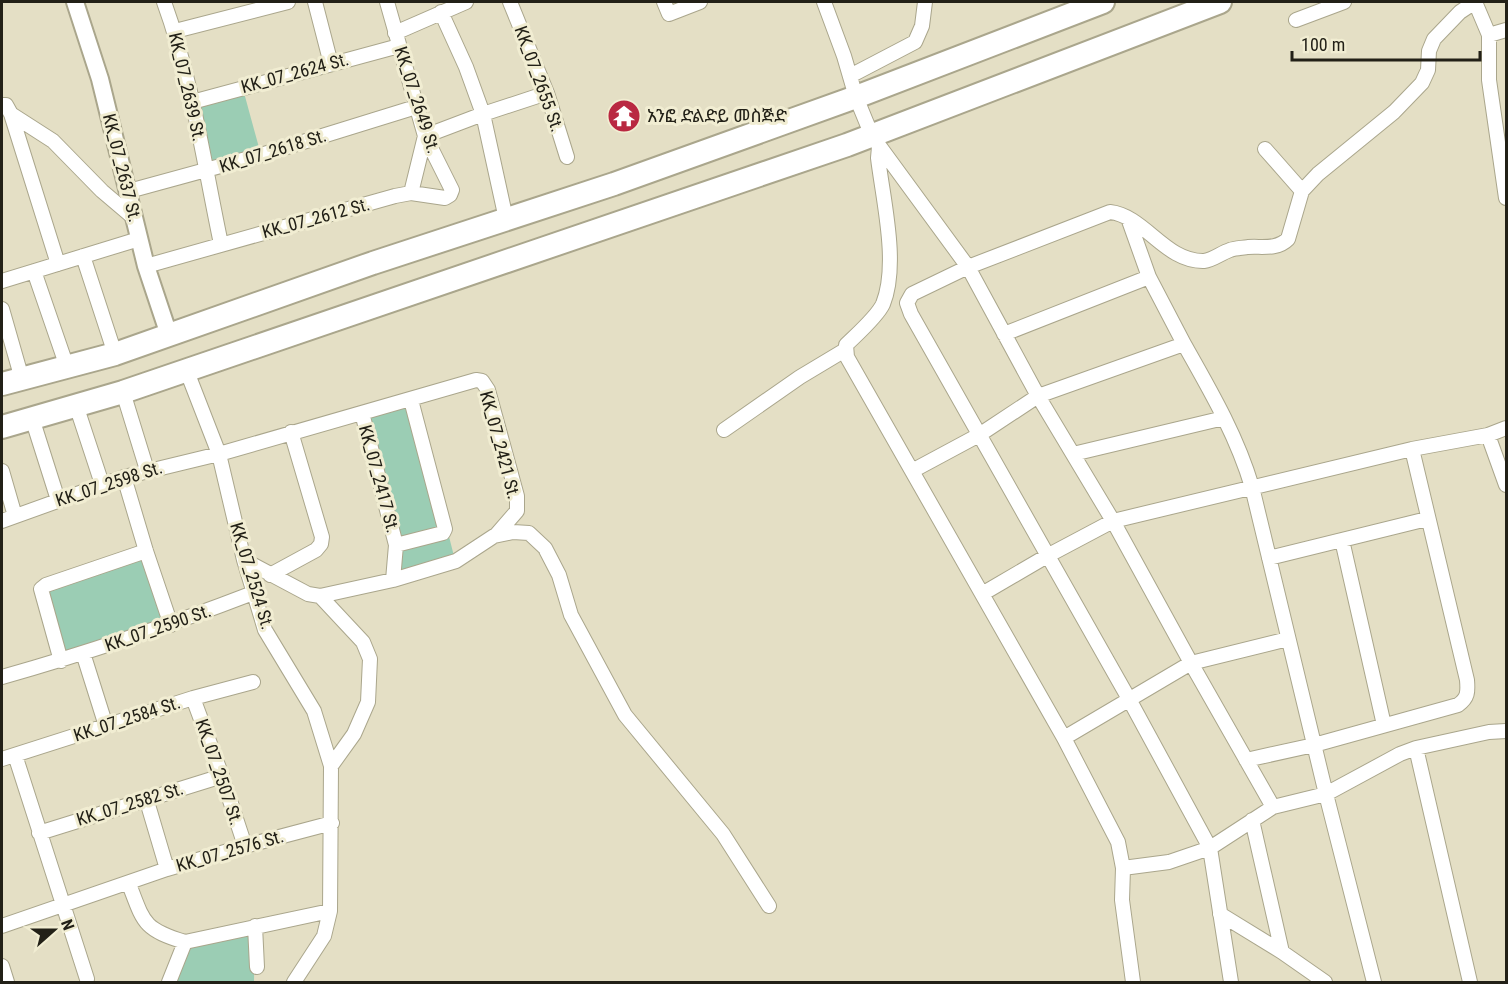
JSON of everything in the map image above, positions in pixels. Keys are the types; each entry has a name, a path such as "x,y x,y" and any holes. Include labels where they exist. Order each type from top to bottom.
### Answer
{"highway":[{"path":"12,381 115,354 373,263 658,168 726,144 853,86 1103,2"},
{"path":"2,427 123,392 376,304 717,190 875,141 1220,2"},
{"path":"160,338 176,373"}],"street":[{"name":"KK_07_2637 St.","path":"75,2 100,79 129,192 160,338"},
{"name":"KK_07_2639 St.","path":"164,2 175,31 192,102 221,244"},
{"path":"175,31 288,2"},
{"path":"315,2 331,64"},
{"name":"KK_07_2649 St.","path":"387,2 425,136 452,190 450,195"},
{"name":"KK_07_2624 St.","path":"192,102 331,64 397,40 441,12 466,2"},
{"name":"KK_07_2655 St.","path":"510,2 547,93 567,157"},
{"path":"664,2 669,14 700,2"},
{"path":"824,2 875,141 891,262 889,281 882,306 846,345 847,357 1064,738 1118,842 1123,868 1122,900 1133,982"},
{"path":"853,86 915,42 922,26 925,2"},
{"path":"1296,20 1344,2"},
{"path":"1231,982 1210,848 1129,699 911,314 907,303 912,294 969,267 1110,212 1121,213 1166,247 1192,259 1206,261 1230,250 1273,247 1284,243 1288,239 1302,191 1318,174 1394,111 1422,83 1428,70 1434,39 1460,12 1475,2 1489,35 1489,80 1506,199"},
{"path":"441,12 483,114 506,219"},
{"path":"1489,35 1506,30"},
{"path":"411,193 425,136 547,93"},
{"path":"5,104 53,141 102,191 135,219"},
{"path":"5,104 58,264"},
{"name":"KK_07_2618 St.","path":"129,192 416,107"},
{"path":"875,141 969,267 1038,396 1113,521 1273,807"},
{"path":"1265,149 1302,191"},
{"name":"KK_07_2612 St.","path":"146,266 411,193 445,198 450,195"},
{"path":"1128,218 1149,277 1243,458 1374,982"},
{"path":"2,280 139,239"},
{"path":"83,256 115,354"},
{"path":"34,272 67,367"},
{"path":"1004,334 1149,277"},
{"path":"2,309 12,381"},
{"path":"912,471 979,435 1038,396 1184,344"},
{"path":"724,430 800,377 845,350"},
{"name":"KK_07_2524 St.","path":"176,373 219,454 244,560 265,630 314,711 331,766 330,911 324,936 294,982"},
{"name":"KK_07_2598 St.","path":"2,521 147,470 219,454 291,432 482,381"},
{"name":"KK_07_2421 St.","path":"482,381 488,390 517,496 517,511 495,536"},
{"path":"123,392 147,470"},
{"path":"396,545 443,532 445,529 411,400"},
{"path":"76,405 102,484"},
{"name":"KK_07_2417 St.","path":"362,413 396,545 393,580"},
{"path":"32,418 58,500"},
{"path":"1073,454 1224,418"},
{"path":"982,594 1113,521 1412,449 1488,435 1506,428"},
{"path":"270,575 316,550 322,537 291,432"},
{"path":"1488,435 1506,483"},
{"path":"1246,760 1314,745 1458,705 1464,701 1468,693 1467,680 1412,449"},
{"path":"2,471 15,516"},
{"path":"124,477 171,625"},
{"path":"1269,558 1427,519"},
{"path":"244,560 308,594 320,596 393,580 456,561 495,536 513,532 529,533 545,548 559,574 571,615 625,716 723,834 769,906"},
{"path":"1342,540 1384,725"},
{"path":"62,661 41,590 46,585 146,551"},
{"name":"KK_07_2590 St.","path":"2,677 62,661 171,625 253,592"},
{"path":"320,596 363,642 370,659 368,702 354,734 331,766"},
{"path":"1064,738 1191,663 1288,639"},
{"path":"83,654 106,726"},
{"name":"KK_07_2584 St.","path":"2,759 193,698 253,682"},
{"name":"KK_07_2507 St.","path":"193,698 222,776 244,846"},
{"path":"1123,868 1169,862 1210,848 1273,807 1326,794 1400,754 1416,748 1489,732 1506,731"},
{"path":"1416,748 1470,982"},
{"path":"15,755 89,981"},
{"name":"KK_07_2582 St.","path":"39,833 222,776"},
{"path":"146,798 167,870"},
{"path":"1252,820 1282,952"},
{"name":"KK_07_2576 St.","path":"2,926 167,870 244,846 332,823"},
{"path":"129,884 143,921 152,930 162,935 185,942 330,911"},
{"path":"1220,914 1282,952 1325,982"},
{"path":"255,926 257,967"},
{"path":"170,982 185,942"},
{"path":"2,966 7,982"}],"green space":[{"path":"243,89 261,155 206,171 192,102"},
{"path":"414,399 456,564 403,577 362,412"},
{"path":"146,551 171,625 61,661 46,585"},
{"path":"255,926 254,982 170,982 185,942"}],"place":[{"name":"አንፎ ድልድይ መስጅድ","path":"624,116"}]}
